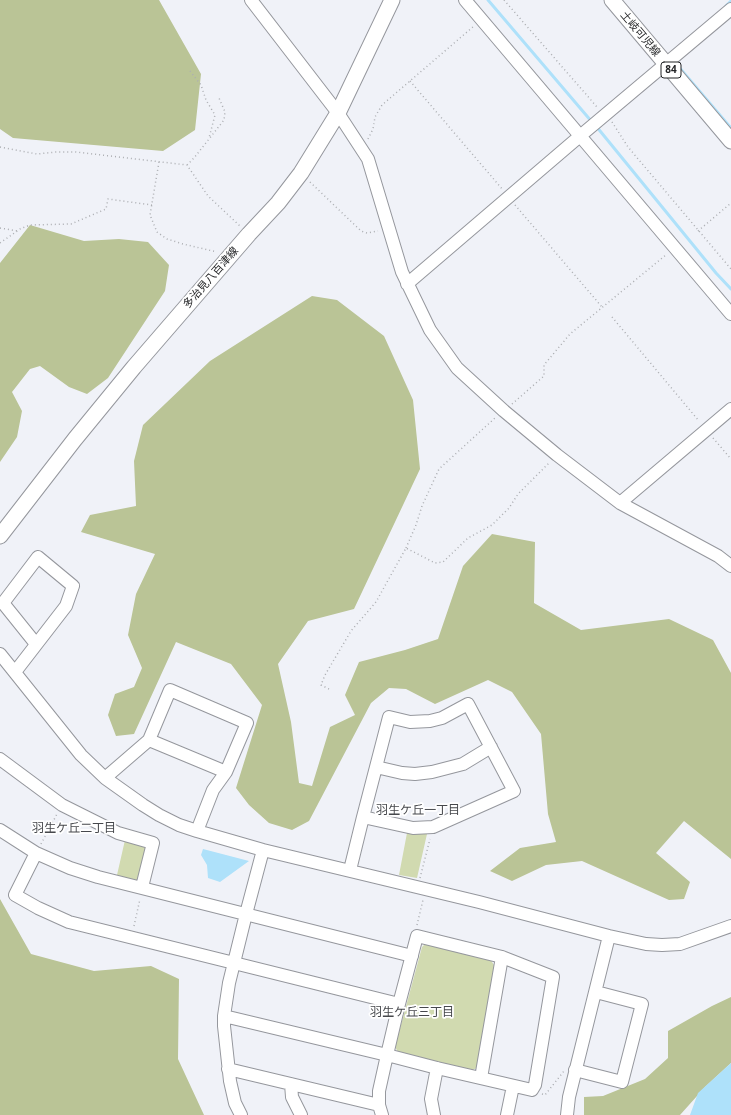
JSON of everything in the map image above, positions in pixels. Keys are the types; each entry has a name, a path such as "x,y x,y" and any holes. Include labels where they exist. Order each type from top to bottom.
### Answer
{"main road":[{"name":"多治見八百津線","path":"0,536 134,367 301,174 338,113 392,0"},
{"name":"土岐可児線","path":"612,0 731,141"}],"street":[{"path":"465,0 731,314"},
{"path":"253,1 338,113 368,159 407,284 430,330 457,368 504,411 620,503 718,556 731,566"},
{"path":"407,284 731,9"},
{"path":"620,503 731,409"},
{"path":"15,672 66,606 73,586 38,557 3,603 36,644"},
{"path":"0,654 81,755 105,778 126,794 159,815 179,825 264,850 646,944 680,944 731,926"},
{"path":"105,778 149,740 170,690 247,723 226,772 213,790 197,831"},
{"path":"350,870 363,817 389,717 410,722 430,721 442,718 468,704 514,791 434,827 413,828 363,817"},
{"path":"149,740 226,772"},
{"path":"376,767 402,773 415,774 432,772 463,764 490,747"},
{"path":"0,759 62,805 118,833 153,843 142,887"},
{"path":"0,830 36,853 70,868 98,877 412,956"},
{"path":"241,1115 235,1103 228,1069 224,1016 229,983 264,850"},
{"path":"36,853 16,895 38,908 69,922 399,1004"},
{"path":"224,1016 387,1055 437,1068 532,1090 535,1085 553,977 502,957 417,936 387,1055 380,1091 380,1110 291,1084 228,1069"},
{"path":"567,1115 567,1105 575,1070 609,936"},
{"path":"481,1078 502,957"},
{"path":"575,1070 622,1082 642,1004 596,992"},
{"path":"434,1115 430,1099 437,1068"},
{"path":"291,1084 292,1098 301,1115"},
{"path":"508,1115 513,1086"}],"path":[{"path":"504,0 731,269"},
{"path":"360,148 369,137 375,117 382,105 481,20"},
{"path":"190,71 201,85 206,100 215,115 209,140"},
{"path":"187,165 224,120 226,112 219,98"},
{"path":"0,147 37,154 76,152 187,165 208,196 249,234"},
{"path":"159,162 150,215 157,232 182,244 220,252 228,259"},
{"path":"301,174 362,231 367,233 390,229"},
{"path":"0,243 30,225 71,224 106,209 108,199 152,205"},
{"path":"698,231 731,203"},
{"path":"0,228 18,231"},
{"path":"329,689 321,685 325,675 351,631 376,602 406,548 416,526 422,506 439,470 544,376 544,365 570,334 675,248"},
{"path":"612,317 731,459"},
{"path":"406,548 435,563 443,562 468,538 492,525 509,508 518,494 557,454"},
{"path":"36,853 62,805"},
{"path":"417,936 415,931 434,827"},
{"path":"131,938 142,887"},
{"path":"532,1090 545,1095 566,1069 575,1070"}],"green space":[{"path":"0,0 159,0 201,74 195,130 163,151 13,138 0,129"},
{"path":"30,225 84,241 119,239 148,242 169,265 165,291 108,378 87,394 69,387 40,366 30,369 12,392 22,411 17,437 0,462 0,263"},
{"path":"312,296 337,300 384,336 413,400 420,469 354,609 308,621 278,664 291,722 299,783 312,786 330,727 355,715 345,695 359,662 405,650 438,639 463,566 492,534 535,542 534,603 581,630 669,619 713,640 731,673 731,859 684,821 656,853 690,882 684,899 669,900 582,861 546,865 512,881 490,871 520,848 556,842 548,814 541,734 512,692 488,680 435,704 406,689 389,688 371,703 309,821 292,830 269,823 249,805 236,788 262,705 231,664 176,642 134,734 116,736 108,715 115,694 134,687 142,668 128,635 136,594 155,554 81,532 90,515 136,506 134,461 143,425 210,361"},
{"path":"407,833 427,834 417,878 399,875"},
{"path":"125,840 144,845 147,852 141,879 135,881 117,875"},
{"path":"0,899 31,954 94,971 151,966 179,979 178,1059 204,1115 0,1115"},
{"path":"425,944 490,959 494,965 477,1068 472,1070 398,1052 395,1047 422,947"},
{"path":"731,997 731,1063 706,1086 680,1115 584,1115 584,1097 603,1096 645,1079 668,1058 668,1031"}],"water":[{"path":"203,849 249,861 220,882 208,878 207,865 201,855"},
{"path":"731,1063 731,1115 690,1115 698,1093"}],"waterway":[{"path":"488,0 592,122"},
{"path":"726,6 731,1"},
{"path":"678,66 731,128"},
{"path":"596,126 716,273 731,289"}],"district":[{"name":"羽生ケ丘一丁目","path":"418,811"},
{"name":"羽生ケ丘二丁目","path":"74,829"},
{"name":"羽生ケ丘三丁目","path":"412,1013"}]}
